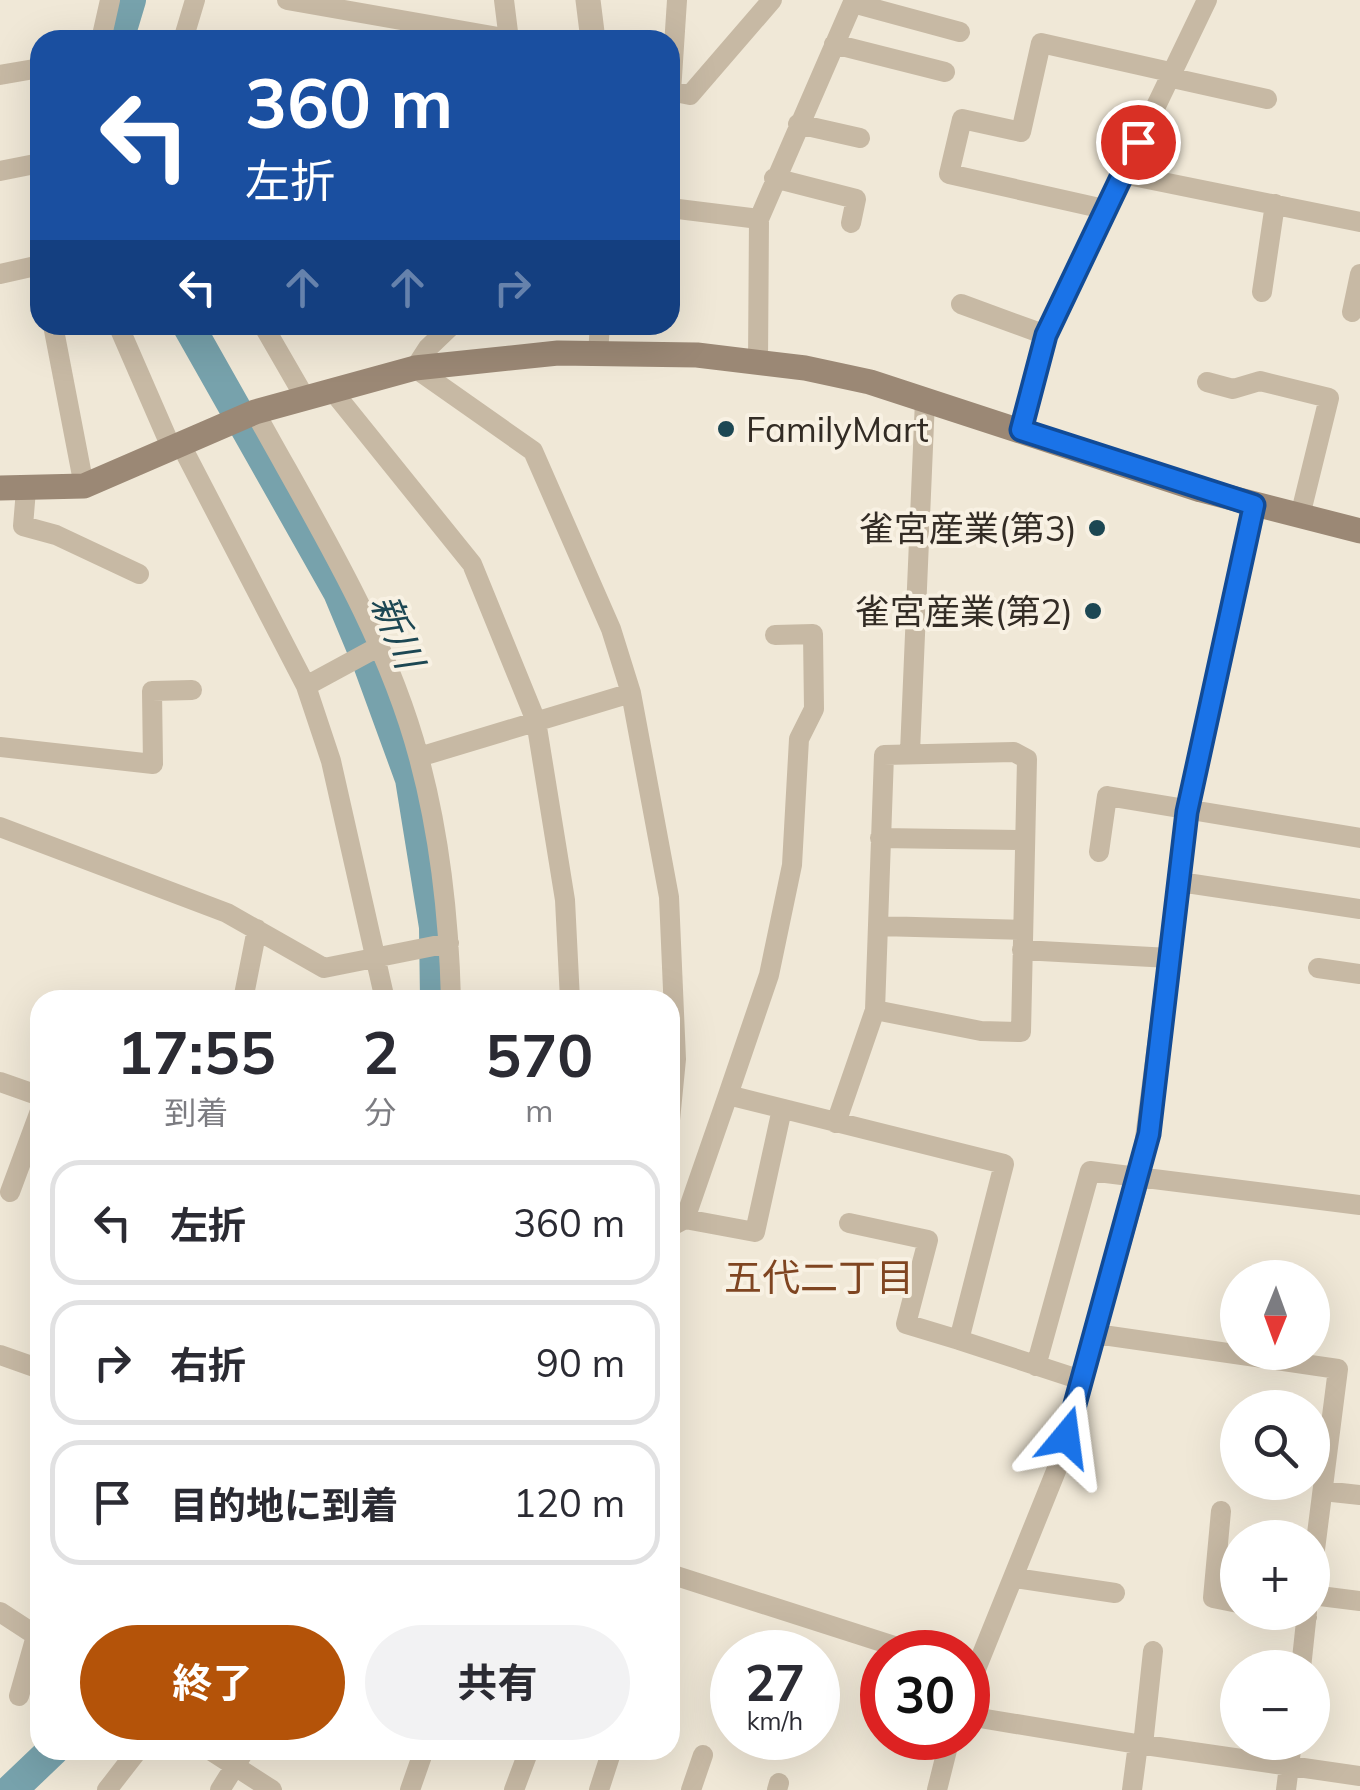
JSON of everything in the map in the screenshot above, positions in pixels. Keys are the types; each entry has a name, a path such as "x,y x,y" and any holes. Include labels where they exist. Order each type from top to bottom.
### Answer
{"main road":[{"path":"13,489 84,486 176,445 304,396 415,368 598,352 697,355 870,382 1254,505 1360,531"}],"street":[{"path":"103,30 110,0"},
{"path":"186,30 195,0"},
{"path":"287,0 458,30"},
{"path":"504,0 508,30"},
{"path":"588,0 592,30"},
{"path":"675,30 677,0"},
{"path":"680,93 690,95 772,0"},
{"path":"1021,430 1046,335 1207,0"},
{"path":"758,362 759,219 854,2 960,32"},
{"path":"1104,209 950,174 962,119 1021,132 1041,43 1268,99"},
{"path":"834,44 945,72"},
{"path":"0,75 30,70"},
{"path":"798,124 860,138"},
{"path":"0,171 30,165"},
{"path":"1123,174 1360,222"},
{"path":"774,178 856,199 851,223"},
{"path":"1262,292 1276,204"},
{"path":"680,209 759,219"},
{"path":"0,274 30,267"},
{"path":"1352,312 1360,274"},
{"path":"961,304 1046,335"},
{"path":"55,335 84,486"},
{"path":"123,335 176,445 306,686 331,761 383,990"},
{"path":"269,335 304,396"},
{"path":"442,335 415,368 533,451 611,630 631,693 669,897 673,990"},
{"path":"598,352 599,335"},
{"path":"1207,382 1233,389 1260,381 1329,398 1300,516"},
{"path":"331,389 472,564 536,722 565,900 570,990"},
{"path":"910,752 926,400"},
{"path":"246,417 351,586 369,652 418,756 438,945 449,990"},
{"path":"13,489 24,526 56,535 139,574"},
{"path":"990,1633 1058,1466 1140,1178 1187,812 1254,505"},
{"path":"680,1218 769,976 792,866 800,739 814,709 813,634 775,635"},
{"path":"306,686 369,652"},
{"path":"0,747 153,764 152,691 192,690"},
{"path":"418,756 631,693"},
{"path":"836,1123 876,1010 884,754 1014,752 1027,758 1022,1032 981,1031 876,1010"},
{"path":"1098,852 1107,796 1360,838"},
{"path":"0,827 160,884 257,929 324,968 438,945"},
{"path":"880,838 1024,840"},
{"path":"1180,882 1360,909"},
{"path":"878,926 1170,958"},
{"path":"245,990 257,929"},
{"path":"1318,968 1360,974"},
{"path":"0,1082 30,1092"},
{"path":"728,1095 1004,1164 959,1340"},
{"path":"680,1223 755,1232 782,1109"},
{"path":"10,1192 30,1138"},
{"path":"1036,1366 1090,1172 1360,1205"},
{"path":"849,1223 928,1240 906,1324 1081,1380"},
{"path":"1096,1334 1338,1369 1330,1439"},
{"path":"0,1355 30,1366"},
{"path":"1330,1492 1360,1496"},
{"path":"1220,1520 1221,1511"},
{"path":"1220,1522 1213,1598 1220,1599"},
{"path":"680,1577 860,1635"},
{"path":"1015,1578 1115,1593"},
{"path":"1330,1598 1360,1601"},
{"path":"0,1612 30,1632"},
{"path":"1143,1744 1153,1650"},
{"path":"19,1696 30,1662"},
{"path":"990,1720 1360,1776"},
{"path":"1132,1790 1138,1744 1143,1744"},
{"path":"691,1790 703,1755"},
{"path":"107,1790 130,1760"},
{"path":"220,1790 239,1760"},
{"path":"242,1760 272,1790"},
{"path":"410,1790 420,1760"},
{"path":"514,1790 525,1760"},
{"path":"599,1790 609,1760"},
{"path":"937,1790 944,1760"},
{"path":"1286,1790 1290,1760"}],"waterway":[{"name":"新川","path":"121,30 130,0"},
{"name":"新川","path":"194,335 339,592 369,664 411,779 435,927 436,990"},
{"name":"新川","path":"11,1790 42,1760"}],"place":[{"name":"FamilyMart","path":"726,429"},
{"name":"雀宮産業(第3)","path":"1097,528"},
{"name":"雀宮産業(第2)","path":"1093,611"}],"district":[{"name":"五代二丁目","path":"819,1277"}],"route":[{"path":"1066,1437 1149,1134 1187,812 1254,505 1021,430 1046,335 1138,142"}]}
